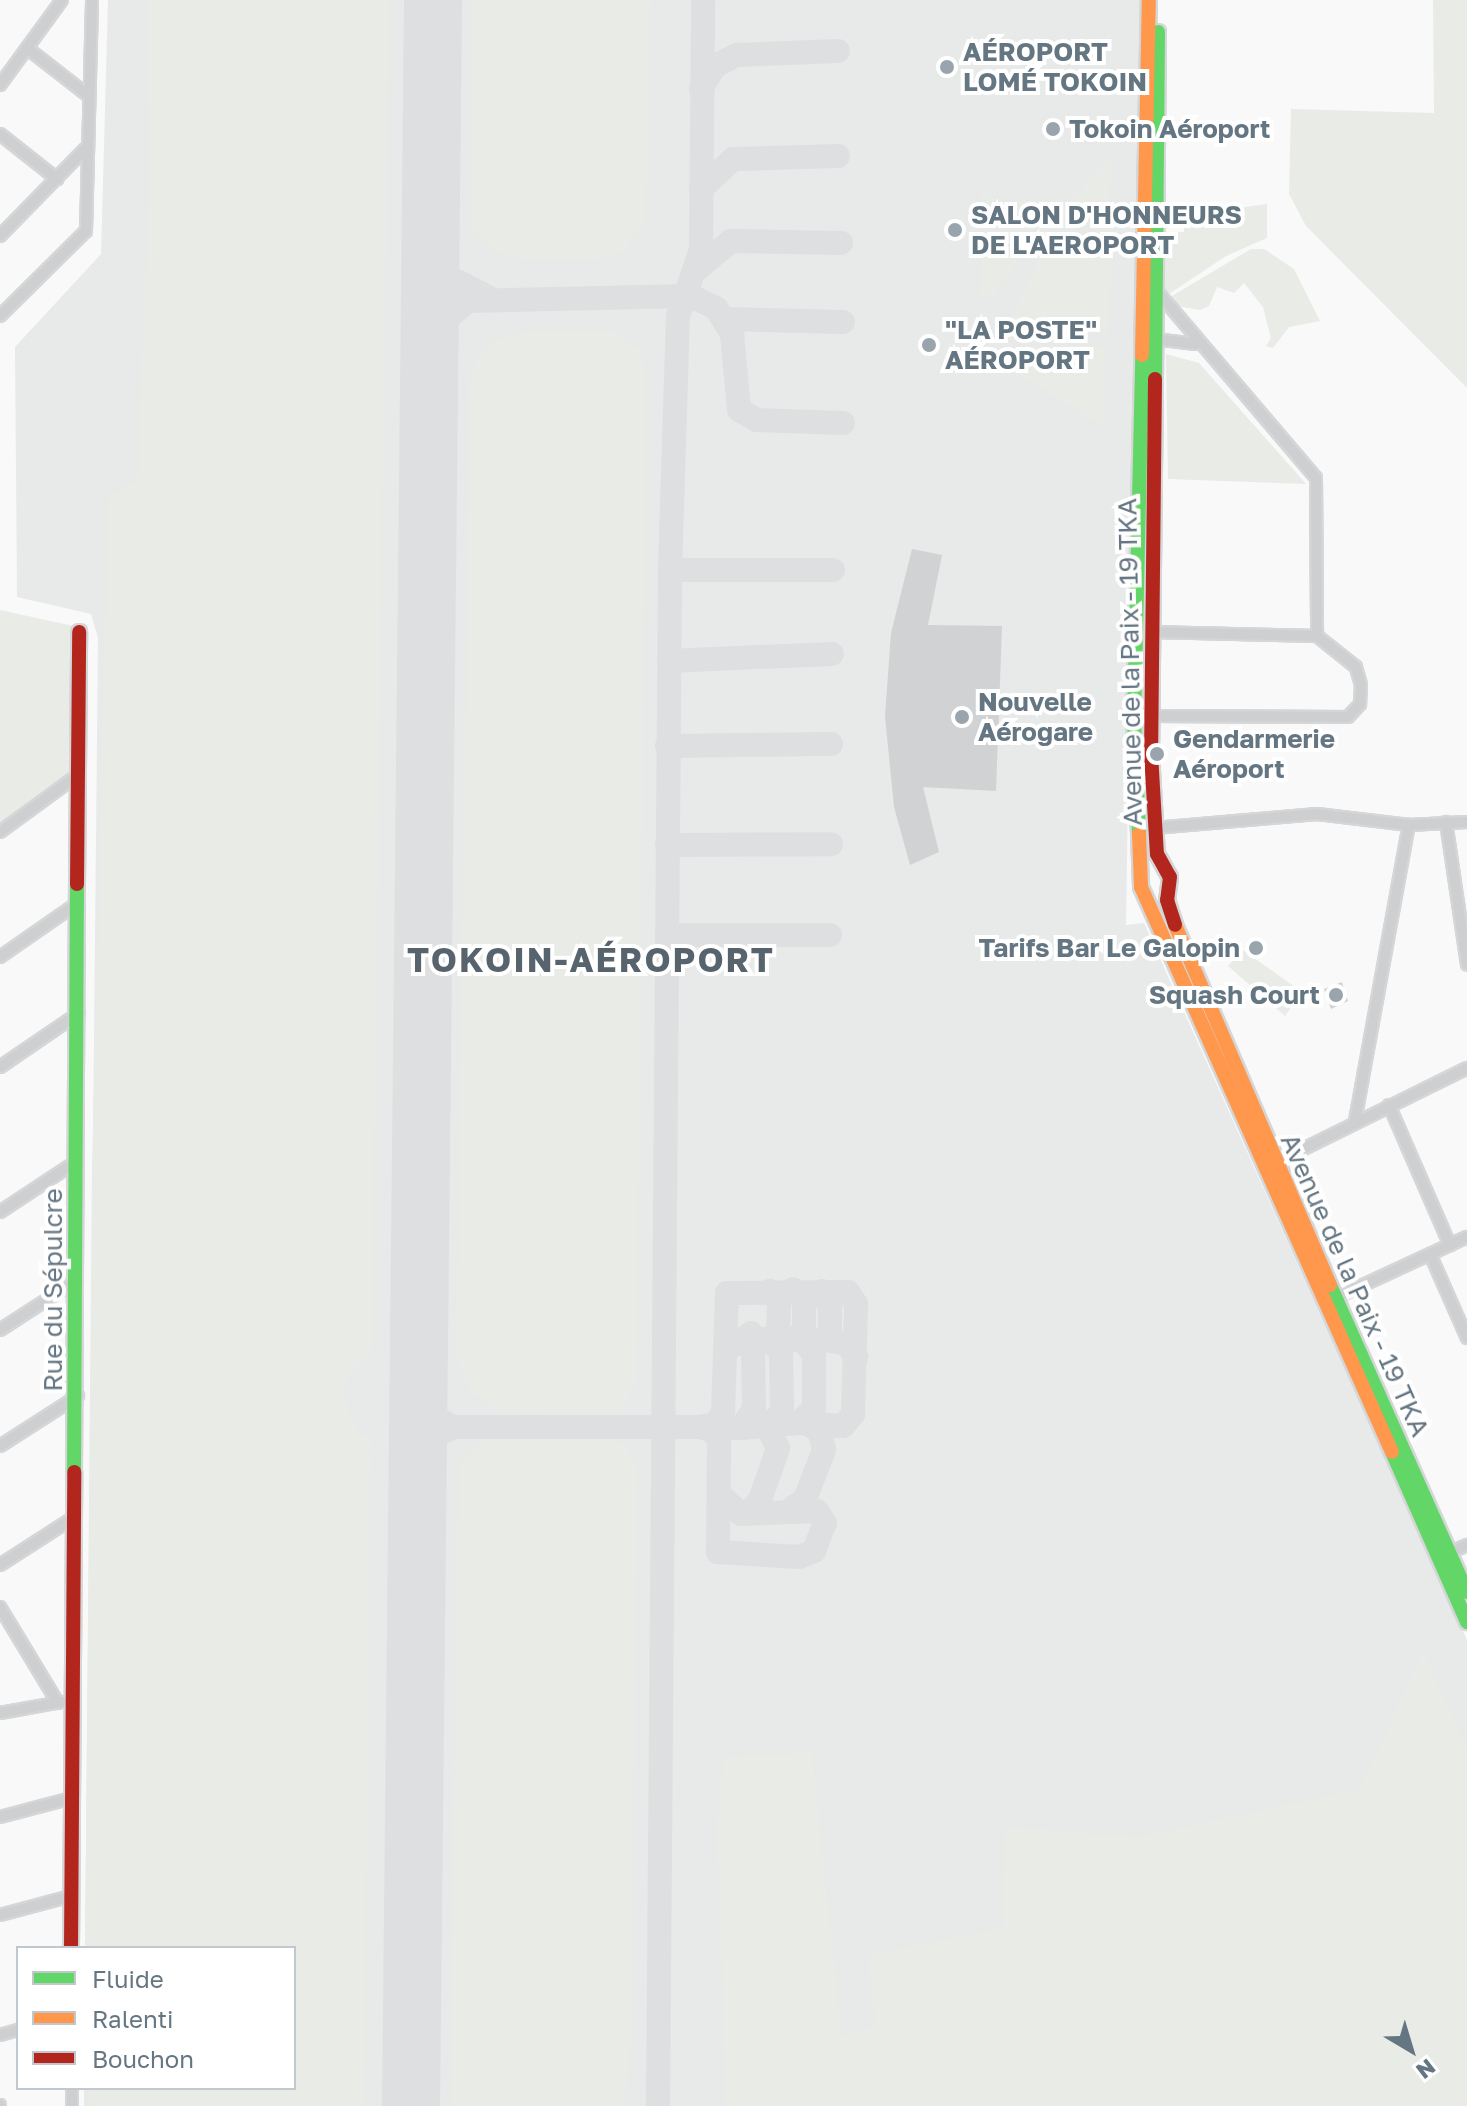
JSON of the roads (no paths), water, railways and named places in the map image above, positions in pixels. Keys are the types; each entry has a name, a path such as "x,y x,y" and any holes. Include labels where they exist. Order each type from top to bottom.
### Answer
{"main road":[{"name":"Avenue de la Paix - 19 TKA","path":"1149,0 1134,721 1141,887 1419,1502 1466,1618"},
{"name":"Avenue de la Paix - 19 TKA","path":"1158,0 1151,632 1154,828 1186,962 1329,1301"},
{"name":"Rue du Sépulcre","path":"71,1946 72,1798 65,1702 76,1515 78,1396 79,632"},
{"name":"Avenue de la Paix - 19 TKA","path":"1419,1502 1449,1553 1467,1592"}],"street":[{"path":"0,85 62,0"},
{"path":"0,316 86,231 86,94 92,0"},
{"path":"27,48 86,94"},
{"path":"0,134 57,179"},
{"path":"0,236 85,149"},
{"path":"1154,288 1198,344 1278,427 1316,478 1317,636"},
{"path":"1154,339 1198,344"},
{"path":"1151,632 1317,636 1359,672 1360,704 1348,717 1151,716"},
{"path":"0,832 78,775"},
{"path":"1154,828 1317,814 1409,825 1467,822"},
{"path":"1446,822 1467,964"},
{"path":"1355,1121 1409,825"},
{"path":"0,957 79,902"},
{"path":"0,1067 79,1013"},
{"path":"1273,1164 1467,1068"},
{"path":"1389,1105 1450,1245"},
{"path":"0,1212 77,1161"},
{"path":"1329,1301 1467,1237"},
{"path":"1430,1254 1467,1338"},
{"path":"0,1330 79,1278"},
{"path":"0,1446 78,1396"},
{"path":"0,1565 76,1515"},
{"path":"1449,1553 1467,1545"},
{"path":"0,1607 65,1702 0,1713"},
{"path":"0,1817 72,1798"},
{"path":"0,1915 71,1896"}],"place":[{"name":"AÉROPORT LOMÉ TOKOIN","path":"947,67"},
{"name":"Tokoin Aéroport","path":"1053,129"},
{"name":"SALON D'HONNEURS DE L'AEROPORT","path":"955,230"},
{"name":"\"LA POSTE\" AÉROPORT","path":"929,345"},
{"name":"Nouvelle Aérogare","path":"962,717"},
{"name":"Gendarmerie Aéroport","path":"1157,754"},
{"name":"Tarifs Bar Le Galopin","path":"1256,948"},
{"name":"Squash Court","path":"1336,995"}],"district":[{"name":"TOKOIN-AÉROPORT","path":"591,960"}]}
